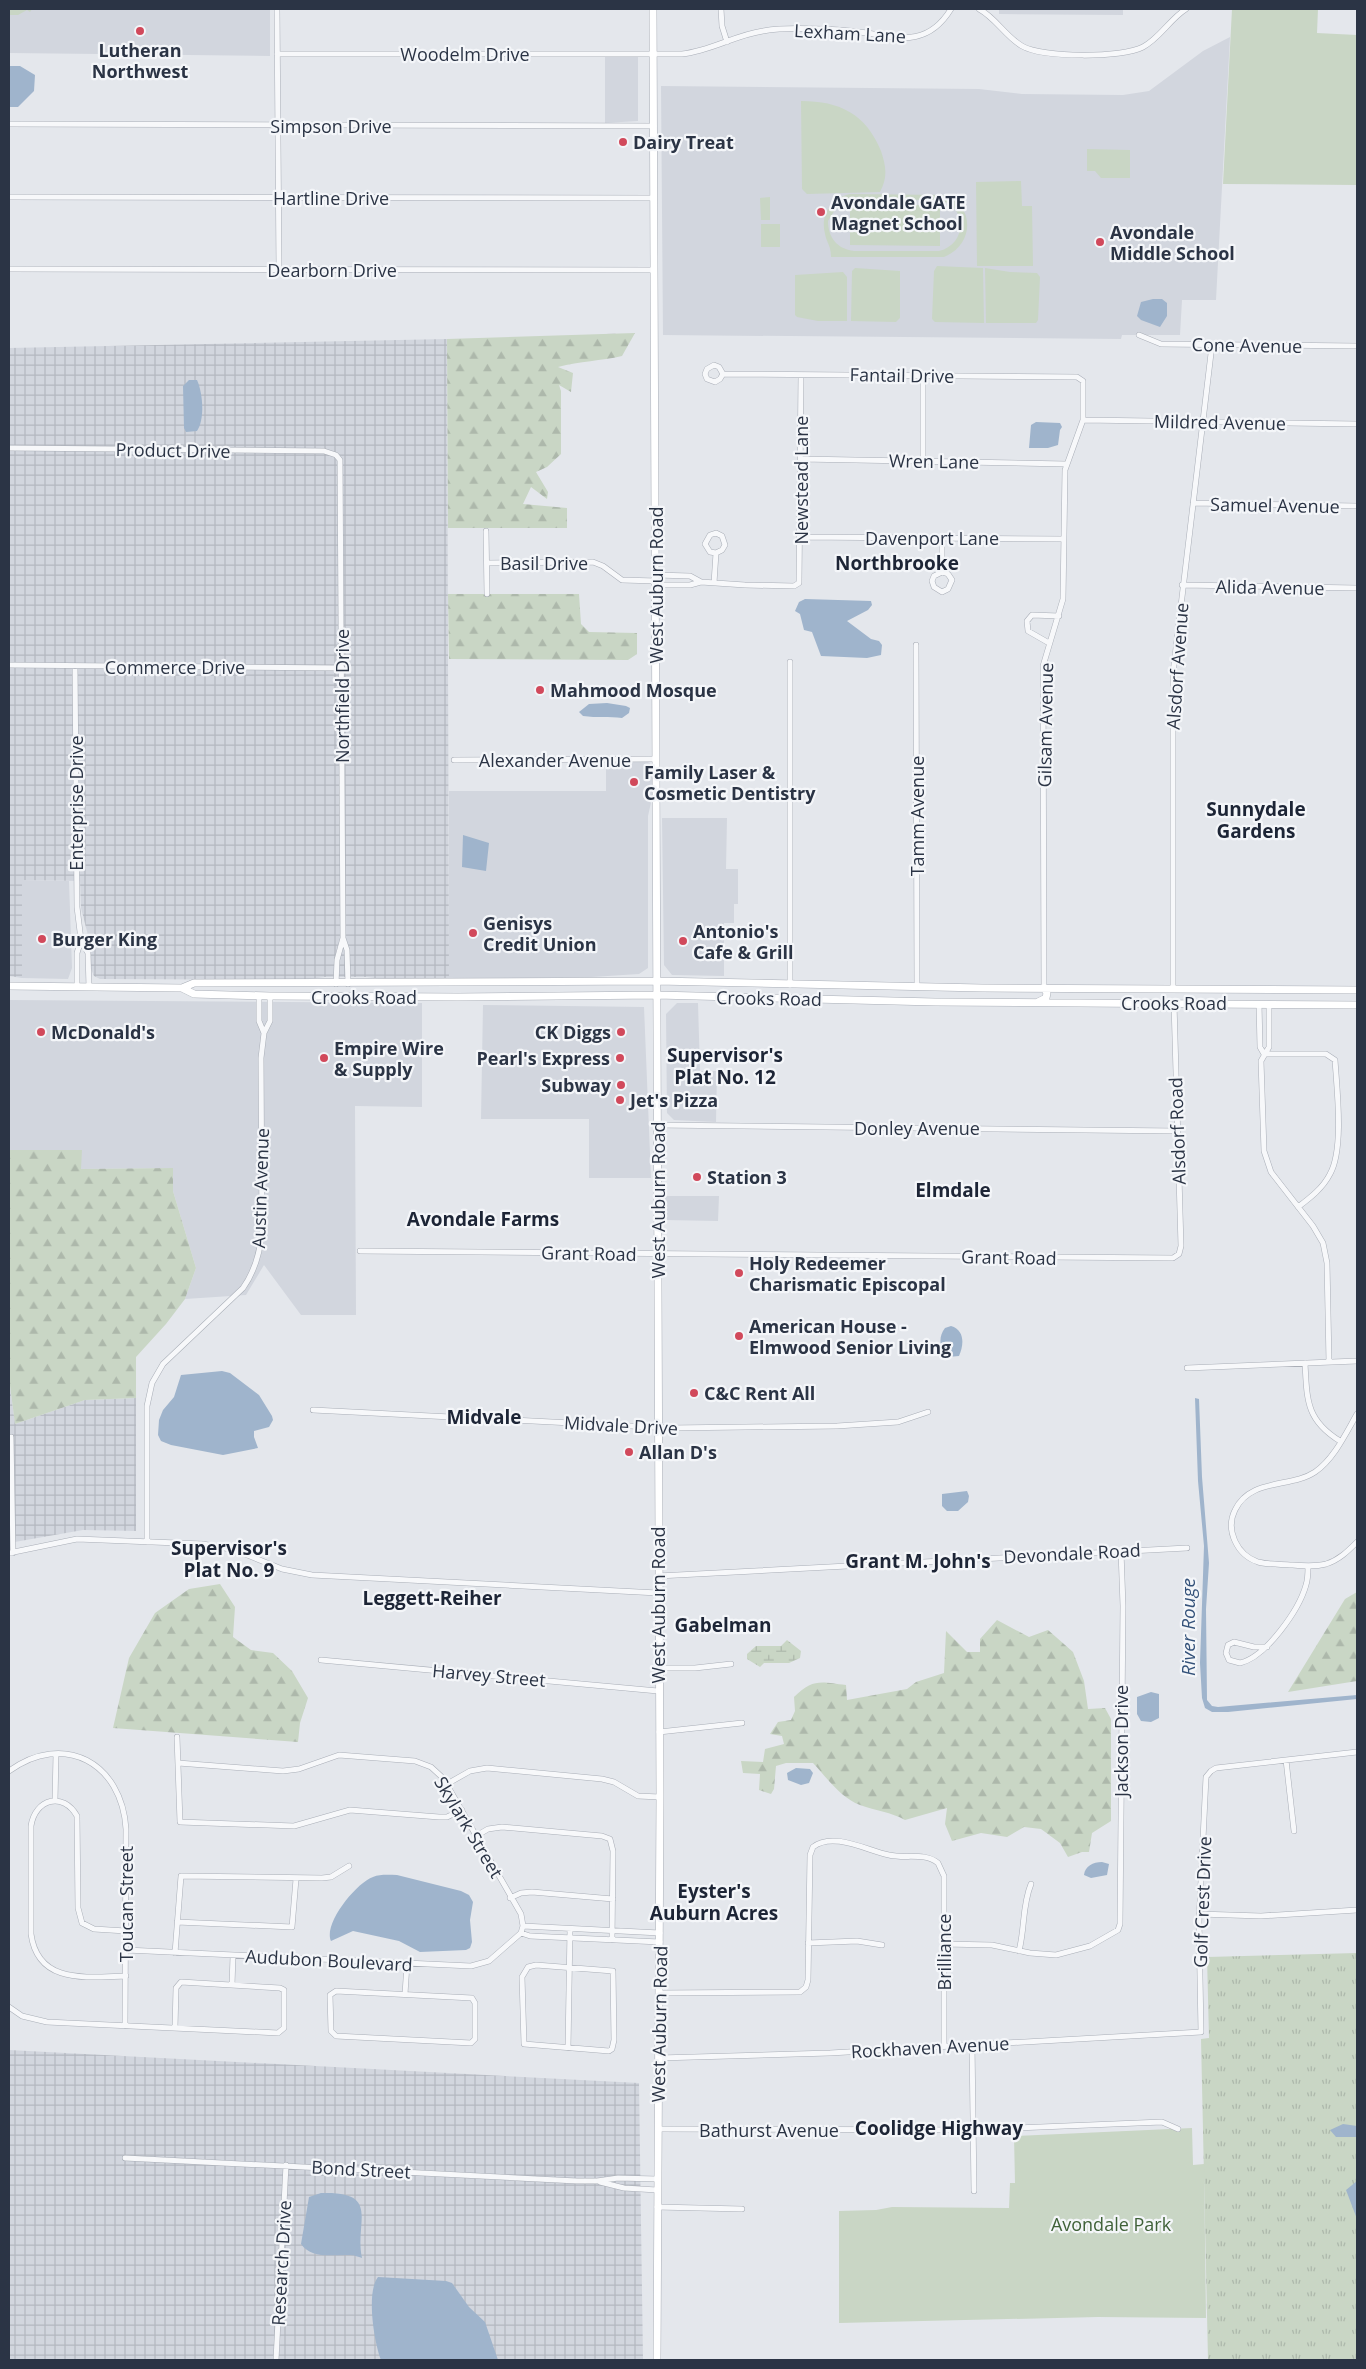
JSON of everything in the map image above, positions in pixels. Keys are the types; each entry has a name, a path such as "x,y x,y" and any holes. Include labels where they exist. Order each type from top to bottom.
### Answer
{"main road":[{"name":"West Auburn Road","path":"653,9 658,1125 658,1691 660,1797 657,2360"},
{"name":"Crooks Road","path":"9,986 182,988 194,983 395,984 657,981 839,986 1357,990"},
{"path":"625,995 630,990 631,982"},
{"path":"683,996 684,987 690,982"},
{"path":"508,997 509,987 517,983"},
{"path":"259,996 261,988 272,984"},
{"path":"336,997 346,992 348,984"},
{"path":"386,997 387,988 395,984"},
{"path":"781,998 792,994 793,988 790,984"},
{"path":"833,999 834,990 839,986"},
{"name":"Crooks Road","path":"182,988 194,994 259,996 508,997 657,995 1174,1004 1357,1005"},
{"path":"1037,1002 1046,998 1044,988"},
{"path":"1112,1003 1112,994 1121,988"},
{"path":"1293,1005 1302,999 1301,990"}],"street":[{"path":"277,9 279,269"},
{"path":"722,9 722,26 727,42"},
{"name":"Lexham Lane","path":"653,54 689,53 761,31 772,30 849,31 901,39 928,30 941,21 951,9"},
{"path":"979,9 991,16 1012,39 1030,50 1049,54 1122,54 1142,47 1186,9"},
{"name":"Woodelm Drive","path":"277,54 653,54"},
{"name":"Simpson Drive","path":"9,124 654,126"},
{"name":"Hartline Drive","path":"9,197 654,198"},
{"name":"Dearborn Drive","path":"9,269 654,270"},
{"name":"Cone Avenue","path":"1138,335 1160,344 1357,346"},
{"name":"Alsdorf Avenue","path":"1174,989 1172,694 1182,585 1212,345"},
{"name":"Fantail Drive","path":"723,374 1077,377 1081,379"},
{"name":"Newstead Lane","path":"714,583 745,586 798,584 800,580 801,375"},
{"path":"922,461 923,376"},
{"name":"Gilsam Avenue","path":"1044,988 1043,671 1064,593 1066,464 1083,420 1084,383 1081,379"},
{"name":"Mildred Avenue","path":"1083,420 1357,424"},
{"name":"Product Drive","path":"9,448 324,451 336,455"},
{"name":"Northfield Drive","path":"336,455 341,466 343,938 337,960 336,984"},
{"name":"Wren Lane","path":"801,459 1066,464"},
{"name":"Samuel Avenue","path":"1192,503 1357,506"},
{"path":"486,531 487,594"},
{"name":"Davenport Lane","path":"801,537 1064,539"},
{"path":"942,538 942,572"},
{"path":"656,580 690,585 701,582 714,583 716,553"},
{"name":"Basil Drive","path":"487,563 593,562 603,566 622,580 656,580"},
{"path":"656,580 690,576 701,582"},
{"name":"Alida Avenue","path":"1182,585 1357,588"},
{"path":"1049,643 1028,631 1026,621 1032,615 1038,614 1059,616"},
{"name":"Tamm Avenue","path":"916,644 917,987"},
{"path":"790,662 790,984"},
{"name":"Commerce Drive","path":"9,665 342,668"},
{"name":"Enterprise Drive","path":"75,666 76,888 81,940 77,953 77,987"},
{"name":"Alexander Avenue","path":"454,760 656,759"},
{"name":"Northfield Drive","path":"343,938 347,950 348,984"},
{"name":"Enterprise Drive","path":"81,940 88,953 89,987"},
{"name":"Austin Avenue","path":"259,996 259,1021 264,1033"},
{"name":"Austin Avenue","path":"147,1542 147,1406 152,1383 163,1364 243,1288 251,1277 258,1258 262,1232 261,1063 264,1033 270,1021 270,996"},
{"name":"Alsdorf Road","path":"1174,1004 1181,1246 1176,1256"},
{"path":"1258,1004 1260,1047 1264,1054"},
{"path":"1269,1004 1269,1047 1260,1061 1264,1151 1271,1172 1319,1234 1325,1251 1329,1362"},
{"path":"1264,1054 1326,1054 1335,1060 1336,1159 1329,1176 1322,1186 1298,1207"},
{"name":"Donley Avenue","path":"658,1125 1177,1131"},
{"name":"Grant Road","path":"360,1251 1170,1259 1176,1256"},
{"path":"1187,1368 1357,1361"},
{"path":"1305,1363 1307,1398 1311,1413 1320,1427 1340,1441"},
{"name":"Midvale Drive","path":"313,1410 658,1428 836,1426 898,1422 928,1412"},
{"path":"1357,1414 1328,1459 1317,1471 1305,1477 1273,1484 1243,1498 1233,1515 1232,1528 1234,1539 1247,1556 1260,1562 1308,1566 1332,1562 1357,1542"},
{"path":"11,1437 11,1553 68,1540 147,1542 223,1547 282,1569 312,1575 658,1593"},
{"name":"Devondale Road","path":"658,1576 1187,1548"},
{"name":"Jackson Drive","path":"1019,1951 1049,1955 1073,1952 1101,1942 1118,1930 1120,1918 1121,1551"},
{"path":"1267,1647 1254,1647 1234,1642 1228,1645 1226,1653 1232,1662 1240,1663 1256,1657 1267,1647 1275,1638 1304,1591 1308,1566"},
{"name":"Harvey Street","path":"320,1660 658,1691"},
{"path":"658,1668 695,1668 731,1664"},
{"path":"659,1732 742,1723"},
{"path":"177,1738 180,1822 286,1826 304,1824 350,1810 439,1817 447,1817 462,1810"},
{"path":"1294,1831 1286,1760 1357,1752"},
{"path":"55,1800 56,1754"},
{"name":"Toucan Street","path":"9,1771 36,1756 56,1754 78,1757 93,1764 113,1783 120,1796 126,1829 125,2026"},
{"name":"Skylark Street","path":"178,1763 283,1772 299,1769 334,1756 362,1756 420,1762 436,1771 447,1784 522,1919 523,1926"},
{"name":"Golf Crest Drive","path":"1200,2032 1199,1914 1204,1842 1205,1780 1208,1773 1216,1768 1286,1760"},
{"path":"447,1784 470,1771 487,1768 602,1779 614,1782 638,1796 660,1797"},
{"path":"55,1800 71,1808 78,1821 78,1908 82,1923 94,1929 126,1931"},
{"path":"55,1800 38,1808 31,1826 31,1934 34,1948 48,1966 64,1975 126,1976"},
{"path":"476,1836 488,1829 502,1827 606,1837 612,1844 613,1851 612,1940"},
{"name":"Brilliance","path":"808,1943 810,1855 816,1845 822,1842 848,1843 890,1856 926,1857 936,1861 941,1866 944,1876 944,2045"},
{"path":"175,1953 179,1880 184,1875 296,1879 328,1878 349,1866"},
{"path":"177,1922 292,1927 294,1922 296,1879"},
{"path":"944,1944 992,1944 1019,1951 1024,1929 1024,1904 1031,1884"},
{"path":"510,1898 521,1893 532,1892 613,1899"},
{"path":"1199,1914 1300,1915 1357,1910"},
{"path":"660,1932 523,1926 521,1933 530,1936 660,1942"},
{"path":"568,2048 570,1929"},
{"name":"Audubon Boulevard","path":"126,1950 455,1966 484,1964 495,1957 521,1933"},
{"path":"660,1993 794,1993 803,1990 808,1980 808,1943 857,1941 882,1945"},
{"path":"232,1985 233,1956"},
{"path":"405,1994 407,1964"},
{"path":"531,1966 568,1968 609,1970 615,1974 614,2040 612,2049 528,2046 524,2044 522,2040 522,1977 524,1970 531,1966"},
{"path":"9,2007 22,2016 47,2022 125,2026 175,2028 282,2032 284,2028 284,1990 280,1988 181,1982 177,1984 175,2028"},
{"path":"332,1992 405,1994 473,1999 474,2042 332,2034 330,2013 332,1992"},
{"name":"Rockhaven Avenue","path":"659,2058 830,2053 944,2045 1106,2039 1200,2032"},
{"path":"972,2044 974,2191"},
{"name":"Bathurst Avenue","path":"658,2129 974,2130 1162,2122 1178,2129"},
{"name":"Bond Street","path":"124,2158 597,2181 618,2178 657,2179"},
{"name":"Research Drive","path":"276,2360 286,2165"},
{"name":"Bond Street","path":"597,2181 624,2188 657,2190"},
{"path":"658,2206 742,2208"}],"shaded area":[{"name":"Lutheran Northwest","path":"9,9 270,9 270,56 9,53"},
{"path":"999,9 1123,9 1123,15 999,14"},
{"path":"1230,37 1216,300 1182,300 1180,335 1122,335 1121,339 663,335 661,86 979,89 1022,94 1123,95 1149,91 1203,51"},
{"path":"605,56 638,57 638,121 605,123"},
{"path":"447,339 449,979 390,980 367,977 325,977 303,980 100,979 94,976 91,969 90,943 81,908 80,881 22,880 22,978 9,976 9,348"},
{"path":"606,761 645,761 650,763 652,767 652,798 648,816 648,968 639,974 592,977 449,979 449,791 606,791"},
{"path":"662,818 727,818 726,869 738,869 738,904 734,904 734,923 724,923 724,976 672,975 664,965"},
{"path":"22,880 69,881 72,968 68,979 22,978"},
{"path":"9,1000 422,1003 422,1107 355,1106 356,1315 301,1315 264,1265 246,1295 185,1299 196,1268 173,1191 172,1168 81,1169 81,1150 9,1150"},
{"path":"677,1003 698,1003 700,1071 717,1071 716,1122 674,1120 667,1113 666,1014"},
{"path":"483,1005 644,1007 651,1178 589,1178 589,1119 481,1119"},
{"path":"665,1196 719,1196 718,1221 665,1220"},
{"path":"9,1378 15,1424 85,1400 136,1398 136,1531 83,1530 9,1543"},
{"path":"9,2050 639,2083 643,2360 9,2360"}],"green space":[{"path":"32,9 30,12 27,10 18,15 9,15 9,10"},
{"path":"1232,9 1318,9 1317,33 1357,35 1357,185 1223,184"},
{"path":"801,101 839,107 850,112 868,128 875,138 884,162 885,176 880,192 807,194 802,189"},
{"path":"1087,149 1130,150 1130,178 1101,178 1095,171 1087,171"},
{"path":"1021,181 1022,206 1032,206 1033,266 977,266 976,182"},
{"path":"850,194 944,195 954,200 962,208 966,216 966,235 954,251 944,257 831,257 825,234 824,220 828,208 843,196","holes":["852,199 937,200 947,203 954,209 959,216 960,224 959,233 955,241 949,247 939,251 848,250 838,245 828,227 828,221 838,205"]},
{"path":"770,197 770,220 761,220 760,198"},
{"path":"850,205 940,205 940,246 850,245"},
{"path":"761,224 780,224 780,247 761,247"},
{"path":"937,266 983,268 984,323 935,322 932,319 934,271"},
{"path":"855,268 900,271 900,318 896,322 851,321 852,271"},
{"path":"985,268 1010,272 1037,273 1040,277 1038,320 1036,323 986,323"},
{"path":"843,272 847,277 847,321 818,321 795,315 795,275"},
{"path":"635,333 622,356 558,367 573,373 571,392 559,385 561,391 561,454 547,467 536,472 548,492 547,499 531,487 523,504 567,508 567,528 448,528 447,339"},
{"path":"448,594 579,594 581,624 589,632 637,633 637,654 628,660 449,659"},
{"path":"9,1150 82,1150 81,1169 173,1168 173,1191 196,1268 185,1299 166,1324 136,1357 136,1398 85,1400 15,1424 9,1378"},
{"path":"220,1584 235,1607 233,1637 251,1650 273,1653 292,1671 308,1698 300,1723 298,1742 113,1728 129,1658 155,1613 189,1589"},
{"path":"1357,1592 1357,1681 1288,1692 1345,1599"},
{"path":"997,1620 1029,1637 1048,1630 1073,1652 1084,1681 1088,1709 1105,1708 1111,1719 1111,1821 1092,1833 1089,1852 1082,1852 1068,1857 1060,1843 1041,1829 1024,1827 1007,1837 981,1833 952,1841 945,1824 947,1808 905,1820 866,1807 853,1802 840,1793 813,1763 786,1763 776,1766 774,1789 771,1794 759,1790 760,1774 743,1773 741,1761 763,1762 765,1749 784,1744 782,1736 770,1734 778,1722 791,1720 795,1711 794,1697 807,1687 824,1682 846,1685 847,1700 907,1689 916,1682 944,1673 946,1631 967,1652 980,1652 980,1639"},
{"path":"787,1640 801,1651 800,1658 789,1663 764,1663 760,1667 747,1659 747,1654 756,1646 781,1646"},
{"path":"1357,1953 1357,2360 1208,2360 1201,2039 1209,2038 1207,1957"},
{"name":"Avondale Park","path":"1192,2128 1193,2165 1204,2164 1206,2318 1098,2317 839,2323 839,2211 876,2210 892,2207 1009,2208 1010,2183 1015,2183 1014,2136"}],"water":[{"path":"9,66 20,66 35,75 34,91 18,107 9,107"},
{"path":"1162,299 1167,303 1167,316 1160,327 1141,320 1137,316 1141,302"},
{"path":"189,380 197,380 199,385 202,413 200,426 197,431 186,432 184,428 183,386"},
{"path":"1036,422 1060,423 1062,427 1058,445 1048,448 1029,448 1031,425"},
{"path":"805,599 871,601 872,605 868,610 847,621 871,639 879,641 882,645 881,655 867,658 821,656 812,632 804,630 800,614 795,611 799,602"},
{"path":"607,703 626,706 630,708 629,713 622,718 583,716 579,712 589,704"},
{"path":"463,835 489,843 486,871 462,867"},
{"path":"951,1326 956,1328 961,1334 962,1347 959,1356 948,1357 941,1347 940,1339 945,1328"},
{"path":"222,1371 230,1373 259,1395 272,1416 273,1420 269,1427 254,1431 258,1448 223,1455 171,1445 161,1441 158,1435 159,1420 163,1410 174,1397 181,1375"},
{"path":"1195,1398 1199,1399 1202,1477 1209,1563 1206,1609 1207,1700 1212,1706 1218,1707 1357,1695 1357,1699 1228,1712 1212,1712 1205,1708 1202,1698 1200,1663 1204,1546 1198,1481"},
{"path":"967,1491 969,1496 968,1502 958,1511 947,1511 942,1506 942,1494"},
{"path":"1151,1692 1159,1694 1159,1718 1151,1722 1141,1721 1137,1714 1137,1697"},
{"path":"796,1768 810,1769 813,1773 809,1783 801,1785 788,1780 787,1773"},
{"path":"1102,1862 1109,1864 1107,1875 1091,1878 1084,1875 1090,1865"},
{"path":"397,1875 461,1891 469,1895 473,1902 470,1920 472,1942 470,1948 466,1950 420,1952 399,1941 353,1931 331,1941 330,1934 336,1915 358,1887 376,1876"},
{"path":"1343,2124 1357,2126 1357,2137 1336,2137 1330,2130"},
{"path":"1357,2181 1357,2219 1346,2190"},
{"path":"321,2193 352,2197 359,2203 362,2221 360,2245 362,2258 352,2255 317,2254 306,2249 301,2244 309,2197"},
{"path":"378,2277 446,2281 452,2283 469,2307 485,2322 498,2360 381,2360 372,2317 372,2294"}],"place":[{"name":"Lutheran Northwest","path":"140,31"},
{"name":"Dairy Treat","path":"623,142"},
{"name":"Avondale GATE Magnet School","path":"821,212"},
{"name":"Avondale Middle School","path":"1100,242"},
{"name":"Mahmood Mosque","path":"540,690"},
{"name":"Family Laser & Cosmetic Dentistry","path":"634,782"},
{"name":"Genisys Credit Union","path":"473,933"},
{"name":"Burger King","path":"42,939"},
{"name":"Antonio's Cafe & Grill","path":"683,941"},
{"name":"McDonald's","path":"41,1032"},
{"name":"CK Diggs","path":"621,1032"},
{"name":"Empire Wire & Supply","path":"324,1058"},
{"name":"Pearl's Express","path":"620,1058"},
{"name":"Subway","path":"621,1085"},
{"name":"Jet's Pizza","path":"620,1100"},
{"name":"Station 3","path":"697,1177"},
{"name":"Holy Redeemer Charismatic Episcopal","path":"739,1273"},
{"name":"American House - Elmwood Senior Living","path":"739,1336"},
{"name":"C&C Rent All","path":"694,1393"},
{"name":"Allan D's","path":"629,1452"}],"district":[{"name":"Northbrooke","path":"897,563"},
{"name":"Sunnydale Gardens","path":"1256,820"},
{"name":"Supervisor's Plat No. 12","path":"725,1066"},
{"name":"Elmdale","path":"953,1190"},
{"name":"Avondale Farms","path":"483,1219"},
{"name":"Midvale","path":"484,1417"},
{"name":"Supervisor's Plat No. 9","path":"229,1559"},
{"name":"Grant M. John's","path":"918,1561"},
{"name":"Leggett-Reiher","path":"432,1598"},
{"name":"Gabelman","path":"723,1625"},
{"name":"Eyster's Auburn Acres","path":"714,1902"},
{"name":"Coolidge Highway","path":"939,2128"}],"water label":[{"name":"River Rouge","path":"1188,1627"}]}
